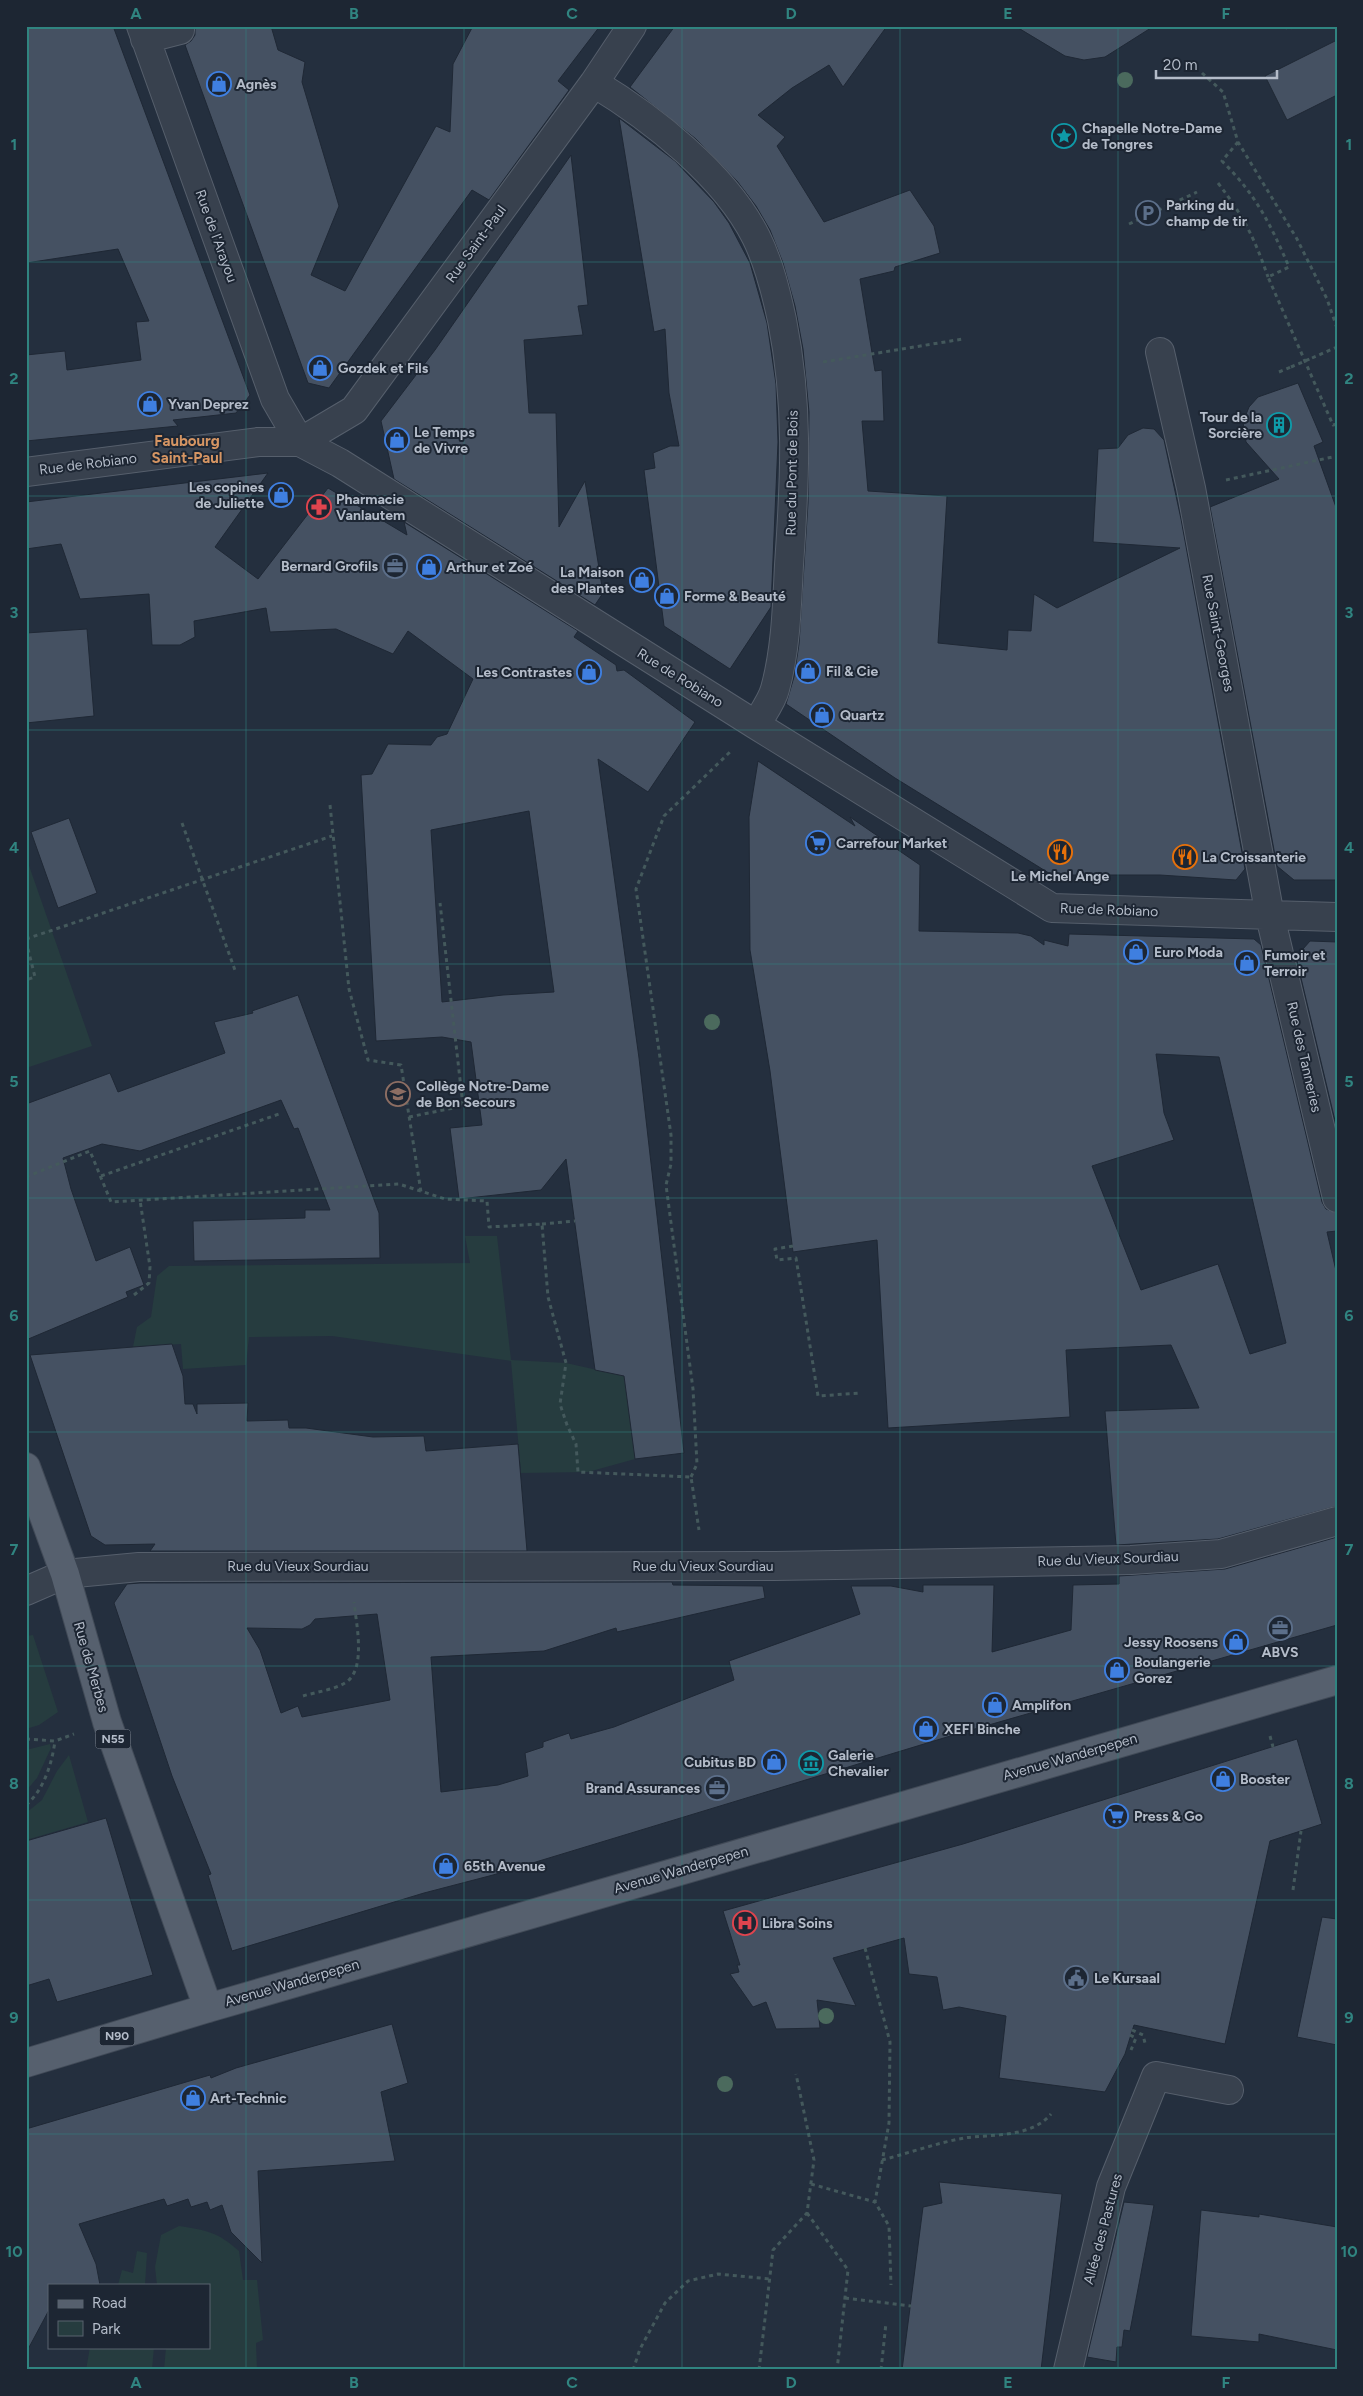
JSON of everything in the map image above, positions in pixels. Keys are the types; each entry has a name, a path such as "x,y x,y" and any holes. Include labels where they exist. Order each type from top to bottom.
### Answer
{"main road":[{"name":"Rue de Merbes","path":"26,1467 66,1574 107,1722 208,2008"},
{"name":"Avenue Wanderpepen","path":"26,2064 208,2008 1337,1680"}],"street":[{"name":"Rue Saint-Paul","path":"300,442 354,410 594,82 632,26"},
{"path":"143,33 180,30"},
{"name":"Rue de l'Arayou","path":"143,33 275,399 300,442"},
{"name":"Rue du Pont de Bois","path":"594,82 631,105 692,155 742,215 756,236 768,261 790,366 796,434 785,624 775,690 756,725"},
{"name":"Rue Saint-Georges","path":"1160,352 1191,488 1270,916"},
{"name":"Rue de Robiano","path":"26,472 258,442 300,442 348,469 1052,908 1337,917"},
{"name":"Rue des Tanneries","path":"1270,916 1337,1198"},
{"name":"Rue du Vieux Sourdiau","path":"26,1591 66,1574 138,1567 353,1565 705,1566 1131,1560 1221,1554 1337,1521"},
{"name":"Allée des Pastures","path":"1068,2370 1111,2187 1156,2076 1229,2090"}],"path":[{"path":"1284,26 1288,28 1295,26"},
{"path":"1202,73 1223,92 1238,142 1297,239 1327,299 1337,328"},
{"path":"1238,142 1222,161 1244,184 1271,225 1289,267 1268,277"},
{"path":"1218,183 1241,213 1256,242 1268,277 1333,425 1337,424"},
{"path":"1129,224 1196,192"},
{"path":"790,366 874,355 963,339"},
{"path":"1280,372 1337,347"},
{"path":"1191,488 1337,456"},
{"path":"705,1566 691,1477 697,1464 693,1388 666,1186 671,1164 671,1135 636,888 664,816 756,725"},
{"path":"330,804 349,989 368,1060 401,1065 421,1192"},
{"path":"182,823 236,973"},
{"path":"26,980 35,977 26,940 332,836"},
{"path":"410,1117 463,1106 440,903"},
{"path":"100,1176 279,1114"},
{"path":"26,1177 90,1151 111,1202 398,1184 445,1198 488,1201 489,1228 575,1221"},
{"path":"134,1295 149,1283 140,1200"},
{"path":"542,1224 548,1297 566,1363 560,1404 576,1444 578,1472 691,1477"},
{"path":"793,1246 775,1249 776,1260 796,1258 818,1396 860,1393"},
{"path":"303,1696 345,1683 355,1672 359,1654 353,1565"},
{"path":"26,1739 55,1741 53,1756 41,1786 26,1804"},
{"path":"1293,1890 1301,1831"},
{"path":"865,1948 890,2042 889,2123 875,2202 889,2226 891,2285"},
{"path":"759,2370 773,2250 807,2213 814,2160 796,2074"},
{"path":"882,2160 964,2138 1017,2133 1048,2118 1051,2114"},
{"path":"810,2184 875,2202"},
{"path":"807,2213 848,2270 837,2370"},
{"path":"633,2370 640,2349 665,2303 688,2281 718,2274 770,2279"},
{"path":"845,2298 911,2306"},
{"path":"881,2370 886,2323"}],"green space":[{"path":"26,857 92,1046 26,1068"},
{"path":"465,1236 497,1236 511,1360 566,1363 624,1376 635,1459 588,1472 521,1473 511,1361 332,1336 249,1337 246,1365 183,1369 181,1344 133,1347 137,1327 151,1317 157,1276 169,1266 470,1263"},
{"path":"33,1635 58,1712 39,1725 26,1729 26,1636"},
{"path":"50,1744 51,1748 37,1778 26,1791 26,1750"},
{"path":"69,1755 88,1822 26,1840 26,1813 42,1800 57,1771"},
{"path":"179,2226 204,2231 225,2240 239,2251 243,2280 257,2280 263,2340 256,2343 257,2370 164,2370 166,2348 210,2348 210,2284 157,2284 155,2267 161,2235"},
{"path":"137,2251 147,2253 145,2284 118,2284 122,2270 133,2273"},
{"path":"90,2348 154,2348 152,2370 86,2370"}],"building":[{"path":"26,26 113,26 250,395 236,413 173,420 178,426 26,441 26,355 65,351 67,370 141,360 136,322 149,321 118,249 26,263"},
{"path":"195,26 271,26 278,50 305,62 302,82 339,206 311,275 345,291 436,126 450,132 453,64 473,26 600,26 558,81 569,90 489,200 472,190 329,388 308,383 185,45 195,35"},
{"path":"675,26 887,26 843,87 829,65 792,88 758,115 785,137 777,146 824,222 910,190 934,226 940,253 895,267 894,271 860,279 875,371 882,370 884,421 862,421 868,491 947,496 938,643 1007,650 1008,630 1031,631 1034,594 1057,608 1180,548 1093,542 1098,449 1118,448 1128,435 1143,428 1154,429 1164,440 1181,519 1245,869 1236,880 1160,875 1052,875 895,778 786,704 794,677 799,644 808,503 809,412 803,349 795,306 783,263 770,230 756,206 737,181 696,139 630,87"},
{"path":"1015,26 1154,26 1105,57 1084,60 1065,56"},
{"path":"1337,40 1337,95 1287,120 1265,76"},
{"path":"619,118 675,161 714,202 729,223 750,263 767,323 776,384 778,442 771,607 730,669 664,626 644,470 655,468 653,453 670,446 679,446 669,393 665,329 654,332"},
{"path":"571,155 588,305 578,306 583,335 524,340 529,413 556,413 559,527 585,481 603,593 595,605 394,479 381,421 435,350"},
{"path":"1298,383 1323,442 1314,446 1337,510 1337,880 1294,880 1277,866 1210,507 1279,479 1246,442 1243,422 1249,407 1258,397"},
{"path":"268,473 215,547 258,579 328,488 407,535 404,522 578,631 574,637 616,665 617,671 624,670 695,722 648,792 598,759 639,1058 684,1453 635,1459 624,1376 595,1370 566,1159 541,1190 459,1199 450,1128 482,1125 471,1042 442,1037 376,1041 361,775 372,774 388,744 431,745 437,737 447,734 473,679 408,631 393,654 336,629 270,632 266,608 194,621 195,637 180,645 152,645 149,594 80,599 61,544 26,549 26,502","holes":["529,811 554,992 503,995 442,1002 431,830"]},
{"path":"87,629 94,716 26,723 26,633"},
{"path":"758,761 855,826 850,817 920,865 919,931 1018,933 1031,936 1044,945 1044,940 1068,946 1069,934 1254,939 1261,945 1322,1202 1326,1209 1337,1213 1337,1231 1327,1232 1337,1275 1337,1506 1218,1539 1116,1545 1105,1411 1199,1408 1171,1345 1066,1350 1070,1417 888,1428 877,1240 793,1252 770,1071 750,950 749,817","holes":["1156,1054 1219,1057 1286,1343 1250,1354 1218,1264 1141,1290 1092,1166 1174,1140 1164,1113"]},
{"path":"69,818 97,893 58,908 31,832"},
{"path":"1310,941 1337,942 1337,1129 1296,957"},
{"path":"298,995 379,1213 380,1258 194,1261 193,1221 305,1218 305,1210 330,1210 298,1128 294,1129 281,1100 140,1151 102,1144 63,1158 71,1189 96,1261 130,1247 144,1285 126,1292 128,1297 26,1340 26,1104 110,1073 118,1092 225,1053 214,1022 253,1013 252,1011"},
{"path":"172,1344 183,1376 185,1404 193,1404 197,1414 197,1404 248,1403 247,1421 288,1420 289,1428 306,1428 373,1437 424,1436 426,1451 518,1444 527,1551 150,1551 155,1544 105,1545 91,1536 30,1355"},
{"path":"1337,1537 1337,1625 947,1737 493,1875 424,1893 232,1951 208,1875 211,1874 172,1776 114,1603 127,1584 140,1583 672,1582 673,1585 763,1586 765,1598 617,1632 616,1628 544,1651 431,1657 441,1792 498,1785 528,1776 525,1753 543,1747 543,1742 569,1733 571,1739 614,1727 734,1680 729,1661 860,1614 851,1586 891,1586 923,1592 923,1585 994,1585 992,1652 1071,1630 1073,1585 1119,1584 1119,1576 1225,1569","holes":["377,1614 390,1700 302,1717 298,1706 281,1713 260,1650 247,1628 302,1629 310,1625 315,1619"]},
{"path":"1297,1739 1322,1824 1270,1841 1225,2044 1134,2025 1125,2054 1105,2092 999,2078 1006,2016 959,2007 943,2010 937,1977 909,1974 904,1938 833,1958 856,2006 817,2000 820,2028 776,2029 766,2002 753,2007 730,1974 739,1972 737,1965 740,1965 723,1911 963,1844"},
{"path":"106,1818 153,1975 57,2002 49,1979 26,1986 26,1841"},
{"path":"1322,1917 1337,1919 1337,2045 1297,2037"},
{"path":"392,2024 408,2083 381,2092 395,2161 258,2171 262,2263 231,2232 222,2205 210,2210 207,2202 191,2207 188,2199 167,2206 164,2199 79,2224 96,2264 100,2284 48,2284 48,2312 26,2353 26,2129 210,2075 211,2078 236,2068"},
{"path":"939,2182 1062,2194 1041,2370 902,2370 923,2207 942,2203"},
{"path":"1124,2202 1154,2205 1130,2331 1124,2330 1122,2347 1117,2347 1116,2362 1087,2357"},
{"path":"1201,2210 1259,2217 1259,2214 1337,2227 1337,2350 1259,2334 1259,2342 1191,2336"}],"place":[{"name":"Agnès","path":"219,84"},
{"name":"Chapelle Notre-Dame de Tongres","path":"1064,136"},
{"name":"Parking du champ de tir","path":"1148,213"},
{"name":"Gozdek et Fils","path":"320,368"},
{"name":"Yvan Deprez","path":"150,404"},
{"name":"Tour de la Sorcière","path":"1279,425"},
{"name":"Le Temps de Vivre","path":"397,440"},
{"name":"Les copines de Juliette","path":"281,495"},
{"name":"Pharmacie Vanlautem","path":"319,507"},
{"name":"Bernard Grofils","path":"395,566"},
{"name":"Arthur et Zoé","path":"429,567"},
{"name":"La Maison des Plantes","path":"642,580"},
{"name":"Forme & Beauté","path":"667,596"},
{"name":"Fil & Cie","path":"808,671"},
{"name":"Les Contrastes","path":"589,672"},
{"name":"Quartz","path":"822,715"},
{"name":"Carrefour Market","path":"818,843"},
{"name":"Le Michel Ange","path":"1060,852"},
{"name":"La Croissanterie","path":"1185,857"},
{"name":"Euro Moda","path":"1136,952"},
{"name":"Fumoir et Terroir","path":"1247,963"},
{"name":"Collège Notre-Dame de Bon Secours","path":"398,1094"},
{"name":"ABVS","path":"1280,1628"},
{"name":"Jessy Roosens","path":"1236,1642"},
{"name":"Boulangerie Gorez","path":"1117,1670"},
{"name":"Amplifon","path":"995,1705"},
{"name":"XEFI Binche","path":"926,1729"},
{"name":"Cubitus BD","path":"774,1762"},
{"name":"Galerie Chevalier","path":"811,1763"},
{"name":"Booster","path":"1223,1779"},
{"name":"Brand Assurances","path":"717,1788"},
{"name":"Press & Go","path":"1116,1816"},
{"name":"65th Avenue","path":"446,1866"},
{"name":"Libra Soins","path":"745,1923"},
{"name":"Le Kursaal","path":"1076,1978"},
{"name":"Art-Technic","path":"193,2098"}],"district":[{"name":"Faubourg Saint-Paul","path":"187,450"}]}
